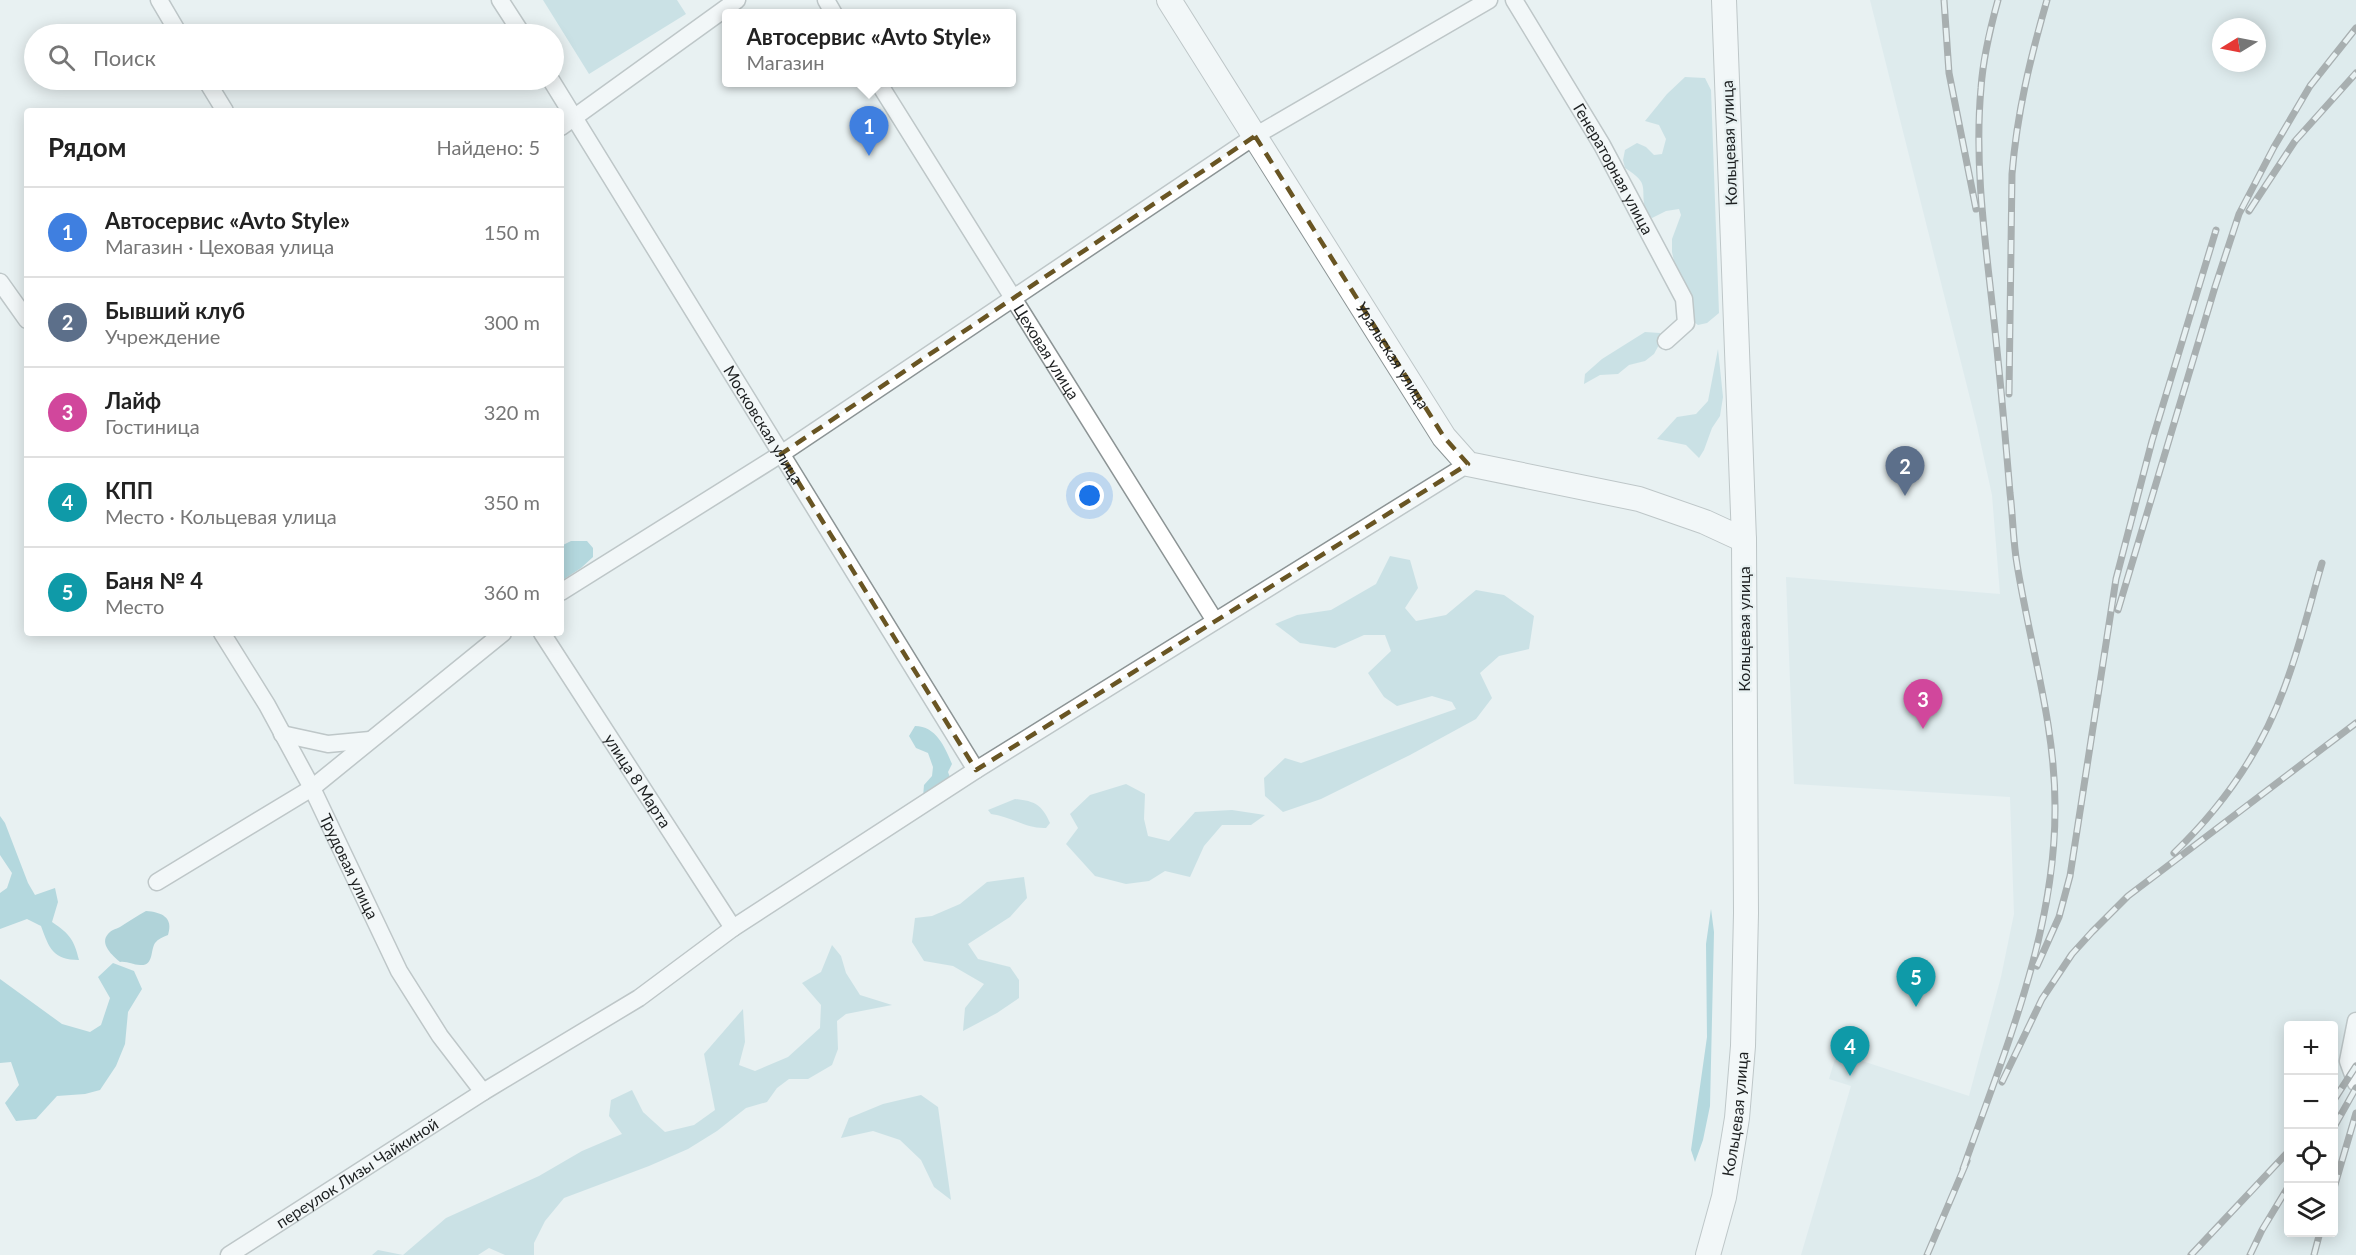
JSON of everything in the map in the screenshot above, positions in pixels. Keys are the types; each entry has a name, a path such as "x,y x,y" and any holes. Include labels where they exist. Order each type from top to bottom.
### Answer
{"street":[{"path":"159,0 173,24"},
{"path":"500,0 516,24"},
{"path":"725,9 737,0"},
{"name":"Уральская улица","path":"1170,0 1443,437 1468,464"},
{"path":"564,590 782,454 1255,136 1489,0"},
{"name":"Генераторная улица","path":"1514,0 1602,146 1684,299 1686,323 1666,341"},
{"name":"Кольцевая улица","path":"1708,1255 1732,1158 1743,1046 1746,913 1744,540 1724,0"},
{"path":"564,125 722,11"},
{"name":"Цеховая улица","path":"881,87 1014,296 1215,621"},
{"path":"212,90 223,108"},
{"name":"Московская улица","path":"558,90 976,770"},
{"path":"0,282 24,316"},
{"path":"1468,464 1639,499 1705,522 1744,540"},
{"name":"переулок Лизы Чайкиной","path":"229,1255 483,1092 639,998 733,928 976,770 1468,464"},
{"name":"Трудовая улица","path":"224,636 312,788 399,971 440,1036 483,1092"},
{"path":"157,882 312,788 499,636"},
{"name":"улица 8 Марта","path":"544,636 733,928"},
{"path":"282,734 328,744 371,740"},
{"path":"2356,1022 2348,1061 2356,1083"}],"highlighted area":[{"path":"1255,136 1444,437 1468,464 976,770 781,454"}],"shaded area":[{"path":"543,0 677,0 686,14 589,74 564,34 564,24 558,24"},
{"path":"1870,0 2356,0 2356,1255 1801,1255 1851,1086 1829,1079 1835,1059 1842,1061 1844,1055 1969,1096 2001,977 2014,914 2010,797 1794,784 1786,577 2000,594 1992,495 1977,426"},
{"path":"1685,77 1705,78 1711,90 1719,313 1707,323 1698,325 1679,311 1673,295 1677,275 1672,239 1681,215 1679,209 1666,211 1652,218 1646,213 1642,183 1625,168 1623,160 1625,150 1637,143 1646,147 1654,155 1662,154 1666,139 1659,125 1645,121 1667,94"},
{"path":"1645,332 1660,333 1661,341 1654,354 1645,361 1629,365 1618,374 1600,375 1584,384 1585,374 1602,359"},
{"path":"1718,349 1723,397 1720,416 1699,458 1686,445 1657,439 1677,417 1696,414 1708,401"},
{"path":"571,541 587,541 593,548 593,557 564,579 564,544"},
{"path":"1390,556 1410,560 1418,588 1405,608 1416,621 1446,615 1476,590 1504,595 1534,616 1529,649 1499,656 1480,673 1492,698 1476,719 1321,799 1283,812 1265,796 1264,778 1285,758 1301,763 1456,709 1452,702 1432,696 1397,706 1384,697 1368,673 1391,651 1385,635 1364,635 1335,648 1300,643 1275,624 1297,615 1331,610 1376,584"},
{"path":"915,726 929,730 939,739 952,764 948,772 951,780 923,797 924,785 932,776 933,767 928,753 916,748 909,736"},
{"path":"1126,784 1145,794 1144,819 1148,836 1169,841 1195,812 1232,810 1265,815 1251,825 1222,825 1204,846 1190,877 1165,871 1149,881 1126,884 1095,876 1066,844 1078,828 1070,814 1090,795"},
{"path":"1015,799 1028,801 1041,808 1050,823 1046,828 1025,825 991,814 988,810"},
{"path":"0,816 35,895 55,888 58,902 52,922 70,938 79,960 58,955 47,941 41,926 27,919 0,929 0,893 7,888 12,873 0,855"},
{"path":"1024,877 1027,898 1010,917 968,944 978,959 1010,967 1019,980 1019,998 963,1031 965,1008 984,984 953,966 924,961 912,942 915,918 932,916 960,904 987,882"},
{"path":"1711,909 1714,932 1710,1106 1703,1140 1695,1162 1691,1150 1707,1037 1706,944"},
{"path":"146,911 161,914 168,920 168,935 155,943 148,963 140,965 120,962 106,946 108,934"},
{"path":"832,945 841,956 846,973 860,995 892,1005 846,1014 837,1021 838,1049 832,1065 808,1079 789,1079 777,1088 767,1102 746,1108 717,1131 688,1149 564,1198 545,1221 534,1243 534,1255 505,1255 489,1248 478,1255 403,1255 446,1218 539,1176 582,1151 622,1134 609,1116 611,1100 632,1090 643,1112 665,1132 694,1125 715,1110 704,1054 743,1009 745,1042 739,1065 755,1071 788,1057 820,1028 821,1005 802,983 821,972"},
{"path":"113,963 134,971 142,989 128,1012 125,1044 116,1066 100,1090 85,1094 57,1096 36,1119 16,1121 5,1103 19,1085 11,1062 0,1063 0,979 62,1024 90,1032 101,1025 110,998 98,977"},
{"path":"921,1095 938,1107 951,1200 934,1187 921,1160 900,1140 873,1131 841,1138 849,1118 883,1104"},
{"path":"378,1250 403,1255 372,1255"}],"railway":[{"path":"1944,0 1949,73 1976,209"},
{"path":"1963,1169 2025,991 2037,945 2047,899 2053,853 2055,806 2051,745 2016,555 1980,186 1979,121 1982,77 1987,44 1998,0"},
{"path":"2009,394 2012,174 2025,86 2047,0"},
{"path":"2118,610 2239,214 2274,147 2310,86 2356,28"},
{"path":"2249,211 2295,141 2356,73"},
{"path":"2037,966 2059,917 2070,876 2116,579 2152,441 2216,230"},
{"path":"2174,853 2225,796 2253,755 2265,732 2276,710 2290,671 2322,563"},
{"path":"2002,1082 2042,999 2072,954 2092,932 2128,896 2356,723"},
{"path":"2338,1094 2356,1066"},
{"path":"2338,1120 2356,1088"},
{"path":"2335,1183 2356,1113"},
{"path":"2191,1255 2284,1156"},
{"path":"1927,1255 1967,1161"},
{"path":"2250,1255 2284,1194"},
{"path":"2314,1255 2319,1237"}],"place":[{"name":"Автосервис «Avto Style»","path":"869,156"},
{"name":"Бывший клуб","path":"1905,496"},
{"name":"Лайф","path":"1923,729"},
{"name":"Баня № 4","path":"1916,1007"},
{"name":"КПП","path":"1850,1076"}]}
